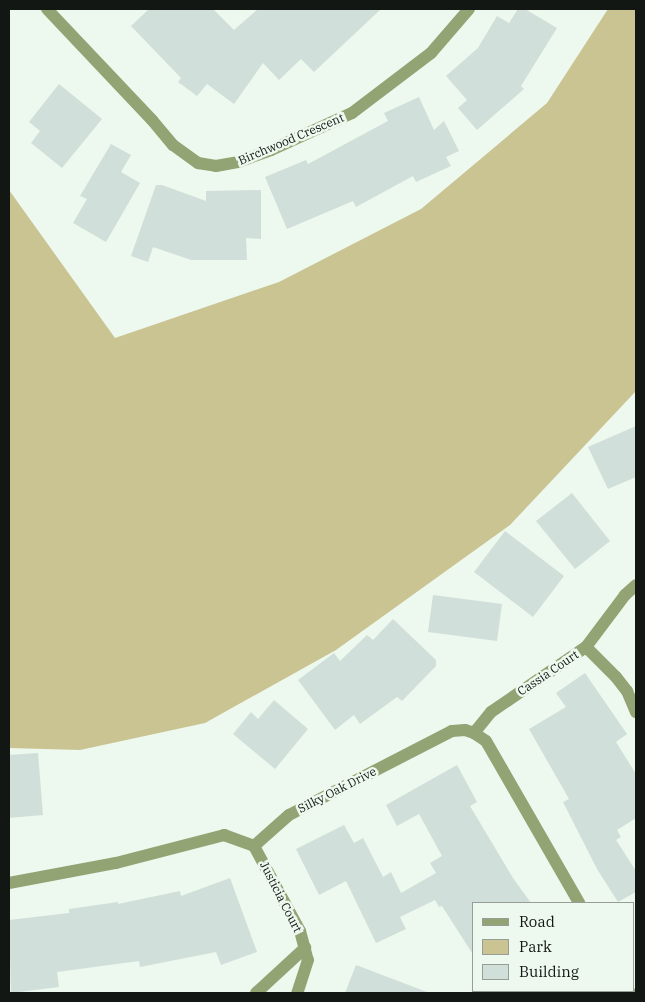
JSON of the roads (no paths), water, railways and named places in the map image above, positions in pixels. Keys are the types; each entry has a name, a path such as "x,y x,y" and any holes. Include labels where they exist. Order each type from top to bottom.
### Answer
{"street":[{"name":"Birchwood Crescent","path":"47,9 152,120 173,145 198,163 216,166 238,162 271,150 352,113 432,53 469,9"},
{"name":"Cassia Court","path":"474,733 491,712 586,647 625,595 636,585"},
{"path":"586,647 627,691 636,712"},
{"name":"Silky Oak Drive","path":"254,846 289,815 452,731 465,730 474,733"},
{"path":"474,733 486,741 494,753 578,902"},
{"path":"9,883 116,863 224,835 254,846"},
{"name":"Justicia Court","path":"254,846 300,931 305,948 308,960 297,993"},
{"name":"Justicia Court","path":"256,993 305,948"}]}
